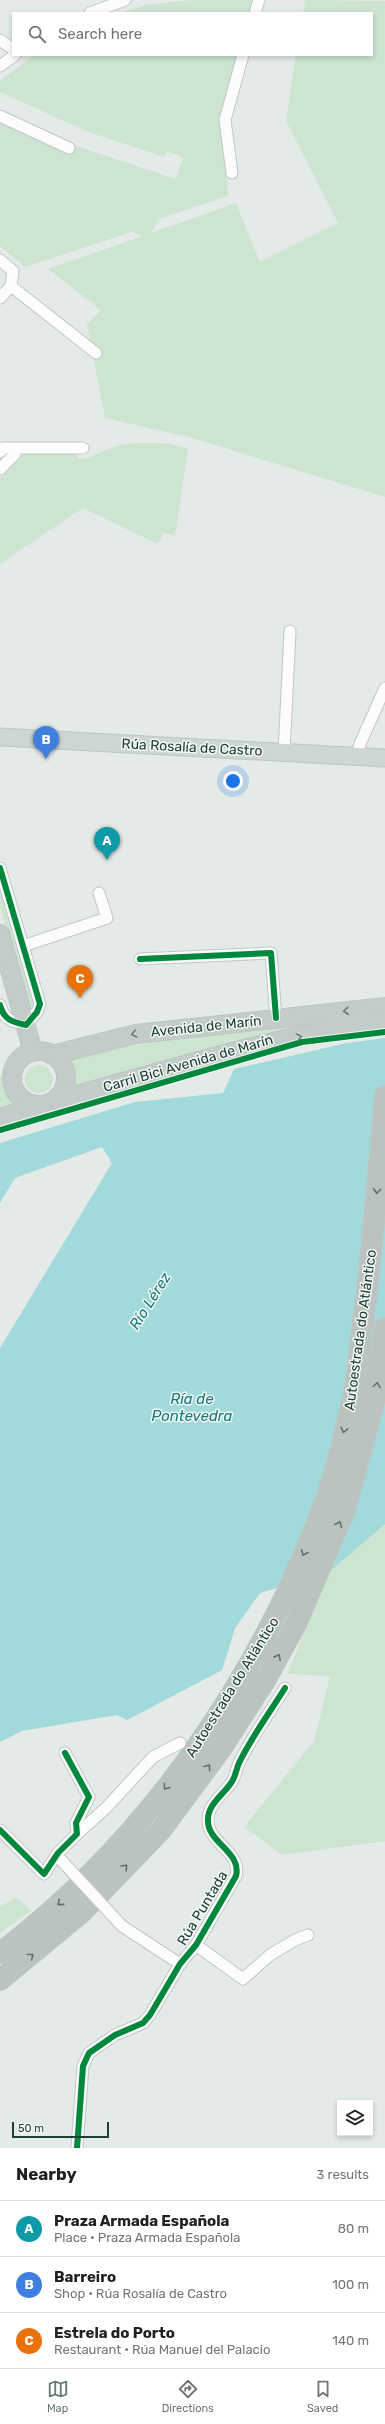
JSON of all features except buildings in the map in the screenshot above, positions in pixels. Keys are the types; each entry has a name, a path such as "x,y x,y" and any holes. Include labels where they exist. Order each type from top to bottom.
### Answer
{"highway":[{"path":"0,934 26,1025 27,1056 13,1074 15,1089 25,1101 42,1105"},
{"name":"Avenida de Marín","path":"52,1055 136,1034 385,1007"},
{"name":"Avenida de Marín","path":"58,1098 73,1096 205,1059 301,1036 385,1022"},
{"path":"0,1066 27,1056 52,1055 59,1060 66,1075 63,1091 58,1098 42,1105 0,1118"},
{"name":"Autoestrada do Atlántico","path":"0,1953 67,1897 143,1818 205,1737 278,1613 326,1500 353,1396 370,1278 385,1096"},
{"name":"Autoestrada do Atlántico","path":"0,1980 81,1913 161,1830 221,1749 266,1679 296,1624 345,1510 375,1399 385,1328"}],"main road":[{"name":"Rúa Rosalía de Castro","path":"0,737 385,758"}],"street":[{"path":"93,12 125,0"},
{"path":"255,12 259,0"},
{"path":"0,40 12,49"},
{"path":"0,66 15,56"},
{"path":"232,173 225,120 243,56"},
{"path":"0,116 70,148"},
{"path":"0,260 13,271 11,286 0,298"},
{"path":"11,286 96,353"},
{"path":"0,452 3,448 84,448"},
{"path":"0,469 15,454"},
{"path":"284,752 290,631"},
{"path":"357,756 360,744 385,688"},
{"path":"0,868 40,1004 37,1012 26,1025 10,1021 2,1013 0,1005"},
{"path":"23,946 107,918 99,893"},
{"path":"140,959 271,953 276,1018"},
{"name":"Rúa Puntada","path":"77,2148 83,2066 89,2053 116,2035 143,2023 150,2015 180,1964 196,1945 233,1884 238,1870 234,1859 209,1828 209,1814 215,1801 232,1782 240,1761 285,1688"},
{"path":"0,1830 44,1874 77,1834 106,1808 153,1757 180,1743"},
{"path":"65,1753 89,1797 76,1823 77,1834"},
{"name":"Rúa Puntada","path":"59,1856 122,1926 180,1964"},
{"path":"196,1945 243,1979 270,1955 295,1940 308,1935"}],"green space":[{"path":"192,0 252,0 249,12 123,12 146,5"},
{"path":"305,0 385,1 385,497 189,437 105,418 87,324 101,310 48,269 143,236 132,232 25,267 0,246 0,117 72,153 76,146 176,179 183,158 167,151 164,157 91,133 0,92 0,81 33,56 238,56 222,112 228,196 159,219 151,233 236,203 260,262 338,223 286,121 296,56 373,56 373,12 303,12"},
{"path":"140,443 164,443 188,448 175,536 164,533 158,544 83,508 0,564 0,479 25,452 74,452 79,459 84,459 112,447"},
{"path":"0,884 36,1006 32,1010 29,1007 0,907"},
{"path":"364,1016 74,1091 76,1074 70,1058 181,1037"},
{"path":"39,1065 49,1069 53,1079 49,1089 39,1093 29,1089 25,1079 29,1069"},
{"path":"5,1074 7,1094 13,1105 0,1109 0,1076"},
{"path":"385,1255 385,1841 282,1855 244,1827 314,1741 330,1676 287,1674 330,1572 260,1593 235,1628 222,1670 127,1720"},
{"path":"16,1897 31,1911 0,1933 0,1907"}],"water":[{"name":"Ría de Pontevedra","path":"385,1038 385,1524 330,1571 260,1593 235,1628 222,1670 127,1720 117,1715 22,1731 0,1742 0,1348 112,1163 102,1147 15,1178 0,1203 0,1143 135,1102 223,1093 234,1069 347,1043"}],"cycle path":[{"path":"0,868 40,1004 37,1012 26,1025 9,1020 4,1014 0,1005"},
{"path":"140,959 271,953 276,1018"},
{"name":"Carril Bici Avenida de Marín","path":"0,1130 302,1042 385,1032"},
{"path":"77,2148 83,2066 89,2053 115,2035 143,2023 150,2015 180,1964 196,1945 236,1876 237,1868 234,1860 213,1836 209,1829 208,1815 216,1800 233,1781 245,1751 285,1688"},
{"path":"0,1830 44,1874 58,1853 77,1834 76,1823 89,1797 65,1753"}],"place":[{"name":"Barreiro","path":"46,759"},
{"name":"Praza Armada Española","path":"107,860"},
{"name":"Estrela do Porto","path":"80,998"}],"water label":[{"name":"Río Lérez","path":"150,1301"}]}
